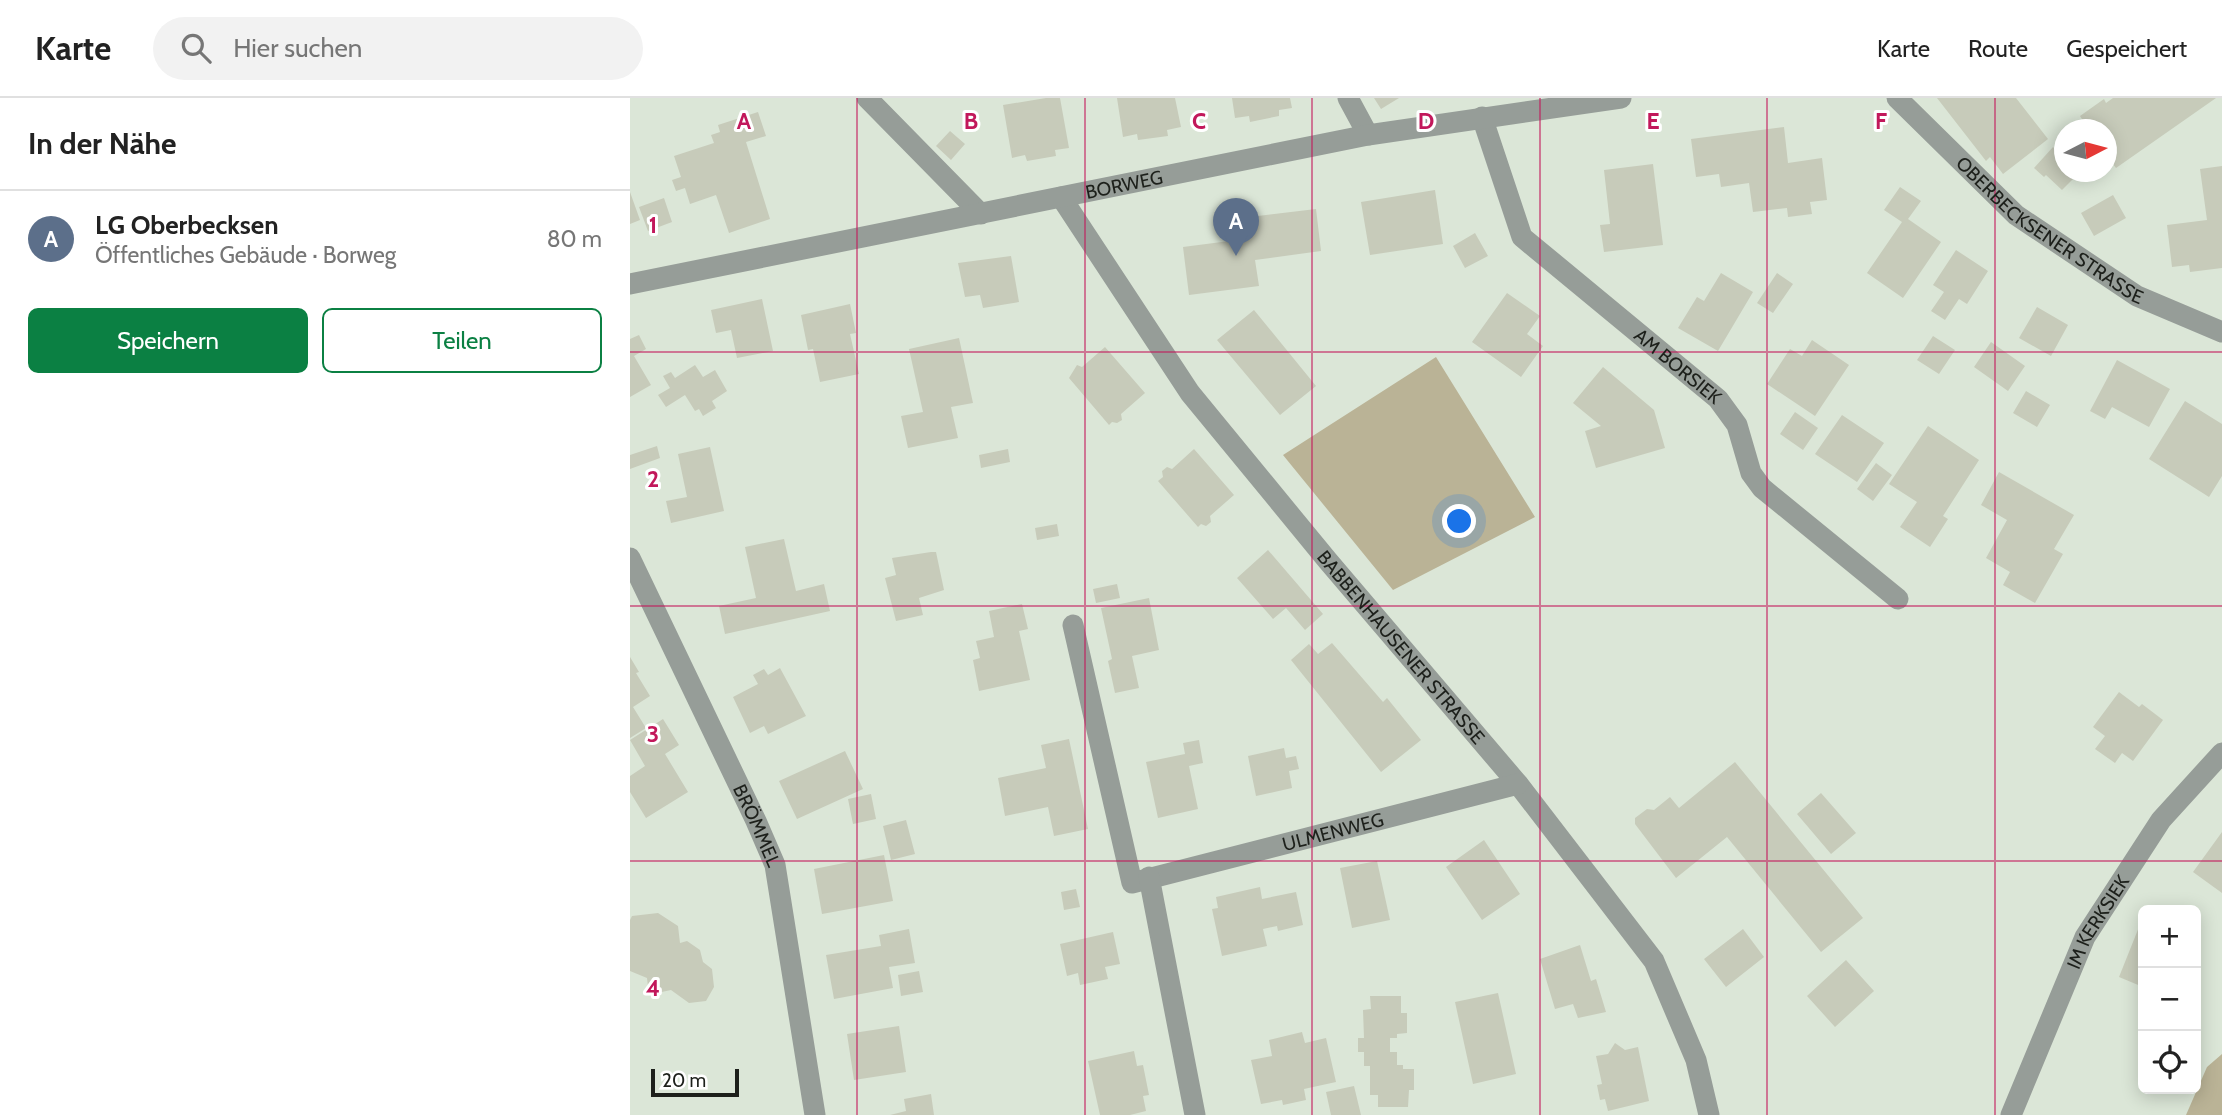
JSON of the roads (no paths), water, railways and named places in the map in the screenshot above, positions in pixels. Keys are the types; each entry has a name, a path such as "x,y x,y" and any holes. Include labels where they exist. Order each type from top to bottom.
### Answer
{"street":[{"path":"867,98 981,214"},
{"path":"1348,98 1368,135"},
{"name":"BORWEG","path":"630,284 1368,135 1620,98"},
{"name":"OBERBECKSENER STRASSE","path":"1897,98 2016,215 2137,296 2222,332"},
{"name":"AM BORSIEK","path":"1482,117 1522,237 1718,399 1737,425 1751,473 1762,488 1898,599"},
{"name":"BABBENHAUSENER STRASSE","path":"1061,197 1190,393 1328,561 1518,784 1654,961 1696,1060 1709,1115"},
{"name":"BRÖMMEL","path":"630,558 775,865 815,1115"},
{"path":"1073,625 1132,883 1149,877 1195,1115"},
{"name":"IM KERKSIEK","path":"2011,1115 2085,937 2161,820 2222,753"},
{"name":"ULMENWEG","path":"1149,877 1518,784"}],"place":[{"name":"LG Oberbecksen","path":"1236,256"}]}
